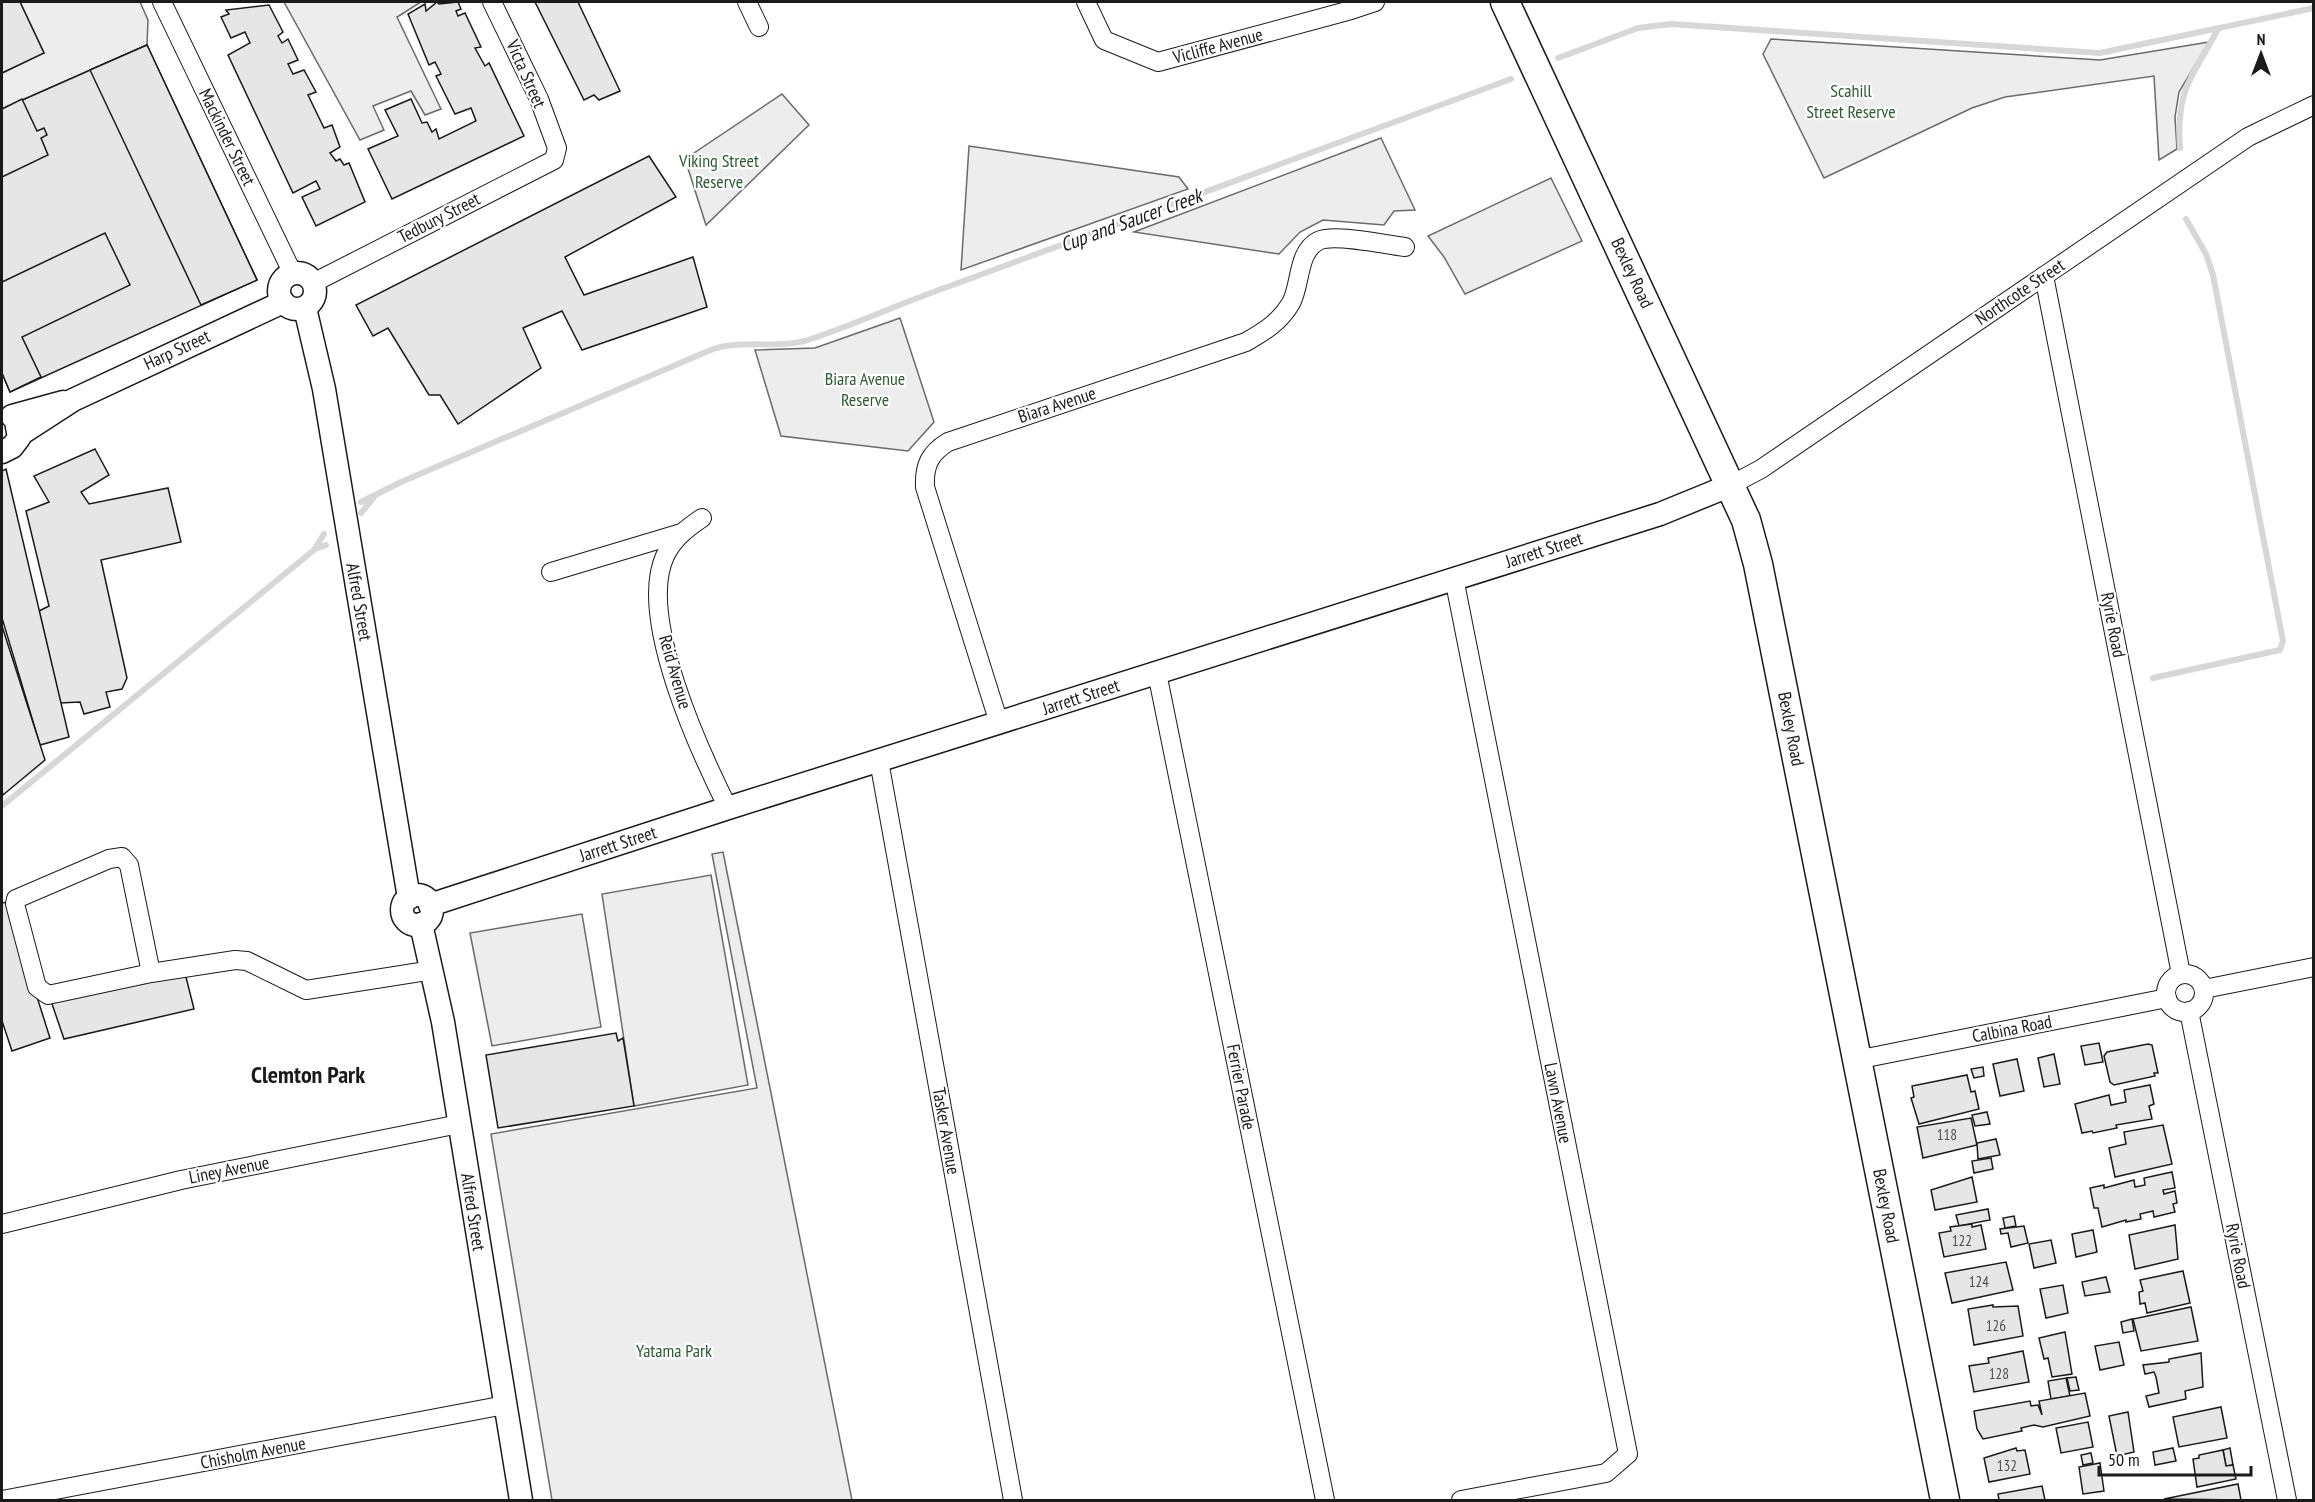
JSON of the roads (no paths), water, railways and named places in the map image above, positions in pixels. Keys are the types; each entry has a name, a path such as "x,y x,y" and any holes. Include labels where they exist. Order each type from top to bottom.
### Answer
{"main road":[{"name":"Bexley Road","path":"1505,2 1746,520 1758,564 1944,1500"}],"street":[{"name":"Mackinder Street","path":"162,2 293,274"},
{"name":"Victa Street","path":"492,2 539,99 557,148"},
{"path":"747,2 759,27"},
{"name":"Vicliffe Avenue","path":"1086,2 1104,40 1158,62 1375,2"},
{"name":"Northcote Street","path":"1731,485 1761,469 2248,137 2313,105"},
{"name":"Tedbury Street","path":"314,283 548,165 554,160 557,148"},
{"name":"Biara Avenue","path":"999,723 924,487 928,460 936,450 948,442 1246,342 1272,327 1292,302 1306,252 1318,241 1332,239 1405,247"},
{"path":"293,274 305,274 314,283 313,300 304,308 292,309 279,297 283,280 293,274"},
{"name":"Ryrie Road","path":"2044,276 2181,974"},
{"name":"Harp Street","path":"2,452 12,447 11,420 73,400 283,302"},
{"name":"Alfred Street","path":"304,308 324,389 409,898 402,906 402,914 411,924 426,915 433,970 521,1500"},
{"name":"Jarrett Street","path":"426,915 728,808 1660,513 1731,485"},
{"name":"Reid Avenue","path":"551,572 681,533 702,518"},
{"name":"Reid Avenue","path":"681,533 664,557 659,588 663,647 697,747 728,808"},
{"name":"Lawn Avenue","path":"1454,578 1628,1454 1606,1473 1461,1500"},
{"name":"Ferrier Parade","path":"1157,673 1325,1500"},
{"name":"Tasker Avenue","path":"879,760 1013,1500"},
{"path":"151,973 129,865 122,856 109,859 16,899 15,904 40,992 48,995 151,973 235,960 247,961 306,990 433,970"},
{"path":"2204,989 2313,967"},
{"path":"2181,974 2194,976 2204,989 2202,1001 2189,1011 2176,1009 2167,998 2169,983 2181,974"},
{"name":"Calbina Road","path":"1856,1060 2167,998"},
{"name":"Ryrie Road","path":"2189,1011 2287,1500"},
{"name":"Liney Avenue","path":"2,1224 181,1180 459,1124"},
{"name":"Chisholm Avenue","path":"2,1500 505,1406"}],"waterway":[{"path":"1558,58 1638,28 1671,24 2100,53 2314,8"},
{"path":"2180,148 2179,128 2183,97 2193,72 2218,29"},
{"name":"Cup and Saucer Creek","path":"361,502 401,482 713,349 738,345 787,344 811,339 1511,79"},
{"path":"2153,678 2280,650 2283,641 2213,275 2206,254 2186,219"},
{"path":"361,513 374,497"},
{"path":"2,806 314,550 324,534"},
{"path":"315,549 326,545"}],"district":[{"name":"Clemton Park","path":"308,1075"}],"park label":[{"name":"Scahill Street Reserve","path":"1851,101"},
{"name":"Viking Street Reserve","path":"719,171"},
{"name":"Biara Avenue Reserve","path":"865,389"},
{"name":"Yatama Park","path":"674,1351"}]}
